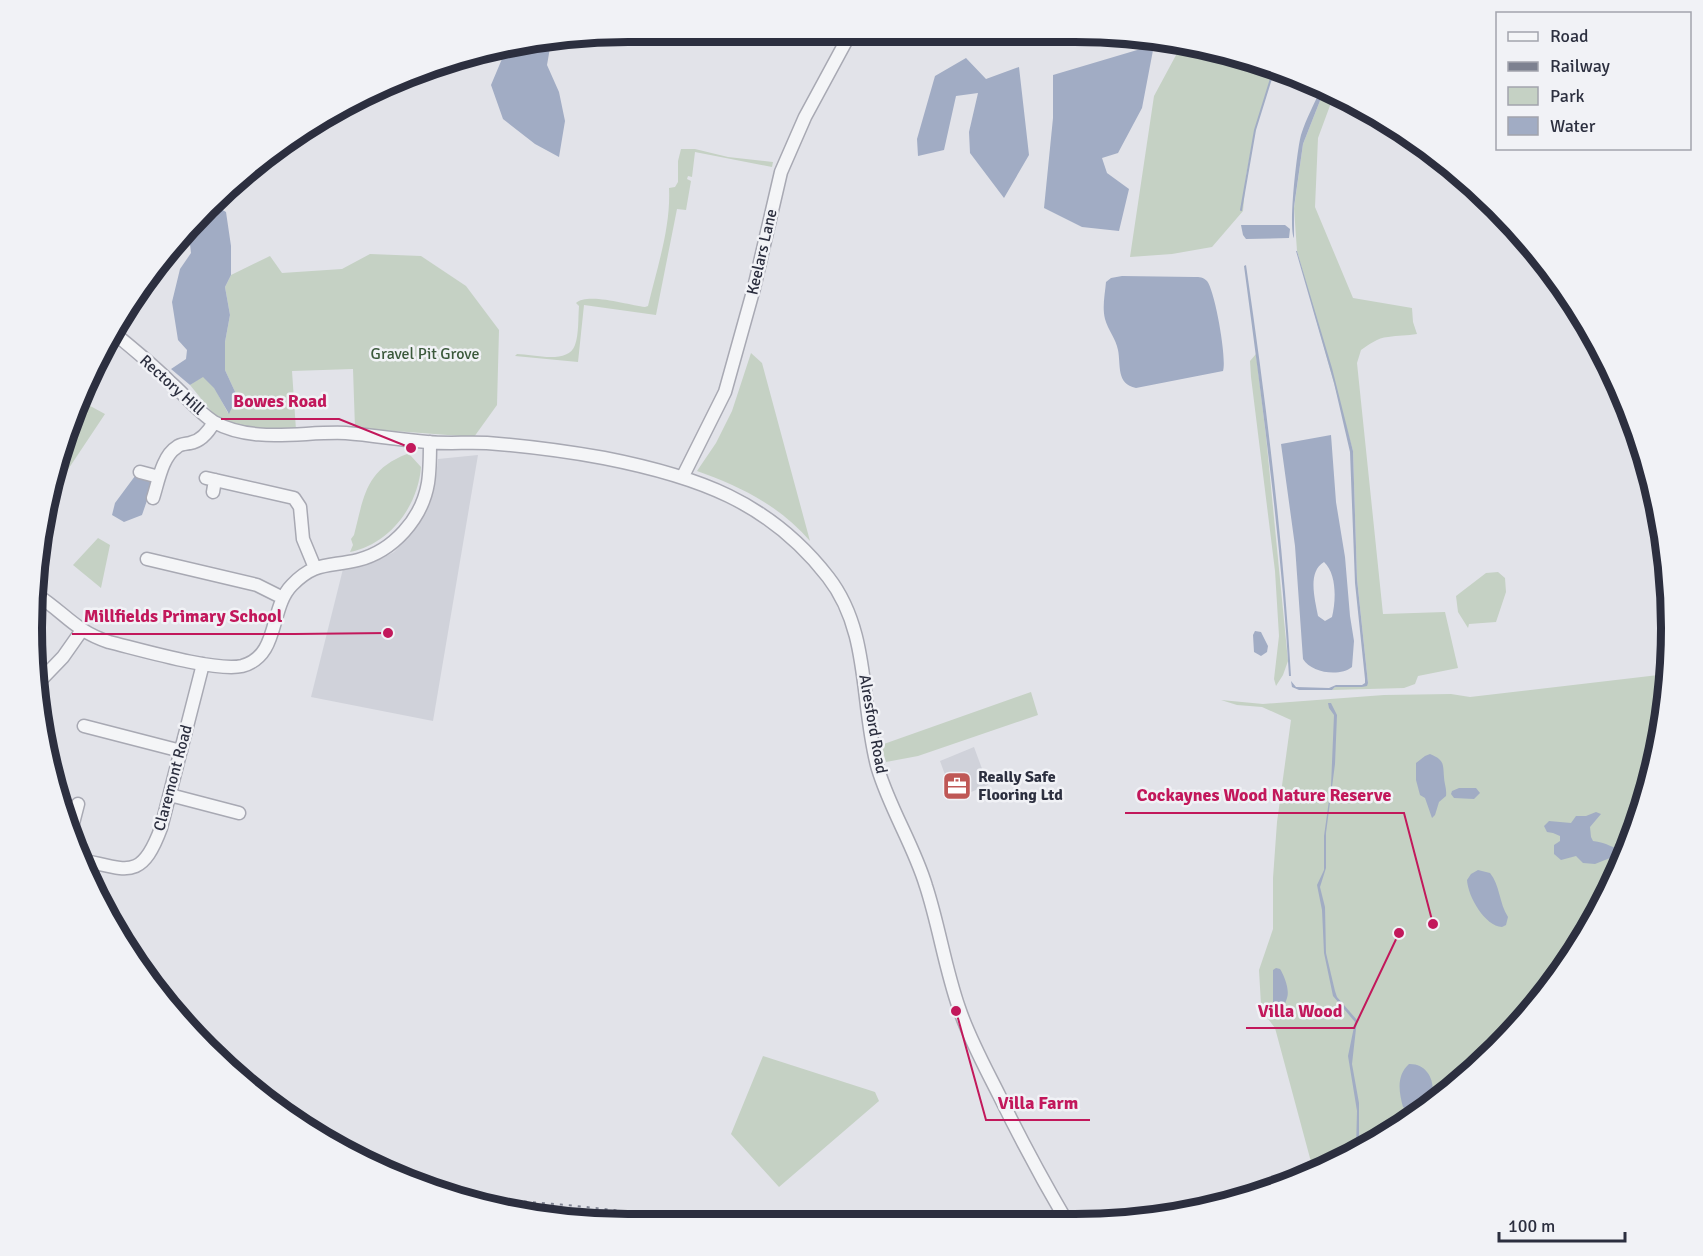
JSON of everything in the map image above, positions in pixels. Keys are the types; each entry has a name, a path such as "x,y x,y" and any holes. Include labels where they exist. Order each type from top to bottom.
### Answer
{"street":[{"name":"Keelars Lane","path":"683,476 724,392 754,288 781,172 805,117 846,42"},
{"name":"Rectory Hill","path":"119,338 214,422 241,431 273,435 346,433 430,442 486,443"},
{"path":"153,498 159,477 172,451 177,446 197,442 214,422"},
{"path":"43,599 82,630 93,637 109,642 203,664 235,667 252,662 261,656 268,645 283,598 294,583 315,568 369,556 391,543 410,525 423,501 428,483 430,442"},
{"name":"Alresford Road","path":"486,443 560,450 683,476 735,498 776,523 830,579 843,600 859,645 873,748 878,768 926,884 960,1012 970,1037 1034,1165 1063,1214"},
{"path":"140,472 159,477"},
{"path":"211,483 294,498 300,507 303,539 315,568"},
{"path":"152,556 257,585 283,598"},
{"path":"44,677 63,657 82,630"},
{"name":"Claremont Road","path":"91,862 123,869 134,867 145,860 153,850 170,795 203,664"},
{"path":"87,729 181,751"},
{"path":"170,795 234,809"},
{"path":"72,812 78,804"}],"shaded area":[{"path":"478,455 433,721 311,697 343,569 375,562 394,552 414,530 430,504 438,459"},
{"path":"974,747 988,785 954,799 940,761"}],"green space":[{"path":"1178,51 1227,62 1272,76 1255,130 1246,176 1243,211 1212,247 1172,254 1130,257 1154,96"},
{"path":"1322,97 1332,101 1318,138 1315,207 1353,298 1412,308 1417,334 1377,340 1361,350 1357,363 1383,614 1445,612 1458,668 1418,676 1415,684 1404,688 1332,690 1335,687 1362,687 1368,683 1357,579 1353,451 1297,251 1294,208 1303,144"},
{"path":"681,149 695,149 728,157 773,162 772,167 695,152 692,177 688,176 687,179 691,181 686,210 677,209 656,315 584,305 578,362 515,356 517,354 558,357 571,351 578,331 579,306 576,303 581,300 598,299 648,306 666,232 669,188 675,187 678,182 678,161"},
{"name":"Gravel Pit Grove","path":"370,254 421,256 466,286 499,330 497,405 474,437 355,428 353,369 292,371 296,430 238,428 216,417 190,385 203,376 214,387 228,413 237,396 225,370 225,342 230,315 225,287 231,275 270,256 282,273 342,269"},
{"path":"751,353 762,363 810,541 786,517 772,507 729,483 697,471 716,443 732,411"},
{"path":"1256,354 1288,661 1276,686 1274,679 1279,636 1275,571 1250,361"},
{"path":"87,404 105,414 61,480"},
{"path":"407,454 421,467 419,482 408,509 389,532 378,541 350,552 353,545 351,539 368,486 382,468"},
{"path":"98,538 110,545 101,588 73,565"},
{"path":"1498,572 1505,578 1506,592 1496,622 1469,624 1468,628 1458,612 1456,596 1486,573"},
{"path":"1659,675 1650,742 1630,816 1601,887 1562,954 1540,985 1489,1042 1432,1093 1368,1135 1311,1164 1275,1028 1261,1005 1259,970 1273,929 1273,878 1277,822 1291,720 1262,707 1237,705 1221,700 1263,704 1384,695 1451,694 1470,697"},
{"path":"1031,692 1038,715 918,756 886,762 881,745"},
{"path":"763,1056 875,1092 879,1101 779,1187 731,1134"}],"water":[{"path":"705,42 752,42 708,43"},
{"path":"550,47 547,65 559,92 565,121 559,157 535,144 503,119 491,85 503,56"},
{"path":"1148,47 1154,47 1142,108 1118,153 1102,158 1107,173 1129,189 1119,231 1082,227 1044,208 1053,118 1053,75"},
{"path":"966,58 986,79 1019,67 1029,155 1004,198 970,153 969,132 978,93 956,96 944,150 918,156 917,139 935,76"},
{"path":"1318,95 1322,97 1303,144 1294,207 1294,238 1292,220 1295,171 1305,123"},
{"path":"220,208 226,212 231,246 231,275 225,287 230,315 225,342 225,370 237,396 229,414 214,388 203,377 190,385 171,369 186,359 187,350 178,340 172,302 180,269 191,253 189,239"},
{"path":"1241,225 1285,225 1290,229 1289,238 1246,239"},
{"path":"1296,251 1332,368 1353,451 1357,579 1368,683 1367,686 1362,687 1299,690 1292,687 1291,681 1296,687 1329,688 1336,685 1365,683 1355,583 1350,452 1334,383"},
{"path":"1246,265 1273,470 1291,676 1289,676 1270,471 1244,266"},
{"path":"1122,276 1198,277 1207,281 1219,325 1223,371 1136,388 1125,382 1122,378 1117,346 1106,323 1104,310 1106,282 1111,278"},
{"path":"1331,435 1336,502 1345,557 1354,641 1352,667 1340,672 1326,672 1312,668 1303,659 1295,546 1281,444","holes":["1324,562 1333,580 1334,603 1332,617 1325,621 1318,616 1314,579 1319,566"]},
{"path":"135,476 150,480 152,486 142,515 124,522 112,515 115,503"},
{"path":"1255,631 1261,632 1268,646 1267,652 1261,656 1254,652 1253,635"},
{"path":"1328,703 1331,703 1337,715 1335,764 1326,833 1326,868 1320,887 1325,907 1326,953 1335,991 1337,997 1357,1020 1352,1064 1359,1103 1359,1140 1356,1142 1357,1111 1348,1056 1355,1022 1333,996 1324,953 1322,910 1317,885 1324,870 1324,836 1331,786 1334,715"},
{"path":"1430,754 1442,762 1446,793 1432,818 1425,798 1420,795 1416,780 1416,763"},
{"path":"1459,788 1476,788 1480,793 1474,799 1454,798 1452,791"},
{"path":"1596,812 1601,814 1590,827 1591,837 1593,841 1617,849 1614,856 1595,864 1583,863 1576,856 1561,860 1554,854 1554,845 1560,841 1560,836 1547,832 1544,826 1549,821 1571,823 1576,816 1586,816"},
{"path":"1478,870 1490,873 1496,883 1508,917 1506,925 1502,927 1490,922 1478,910 1470,894 1467,880"},
{"path":"1276,968 1282,972 1288,991 1284,1012 1281,1015 1273,1011 1273,970"},
{"path":"1409,1064 1421,1066 1428,1073 1432,1083 1433,1092 1409,1109 1403,1107 1400,1090 1400,1079"}],"waterway":[{"path":"1241,210 1255,130 1272,76"}],"railway":[{"path":"505,1201 644,1214"}],"place":[{"name":"Bowes Road","path":"411,448"},
{"name":"Millfields Primary School","path":"388,633"},
{"name":"Really Safe Flooring Ltd","path":"957,786"},
{"name":"Cockaynes Wood Nature Reserve","path":"1433,924"},
{"name":"Villa Wood","path":"1399,933"},
{"name":"Villa Farm","path":"956,1011"}]}
